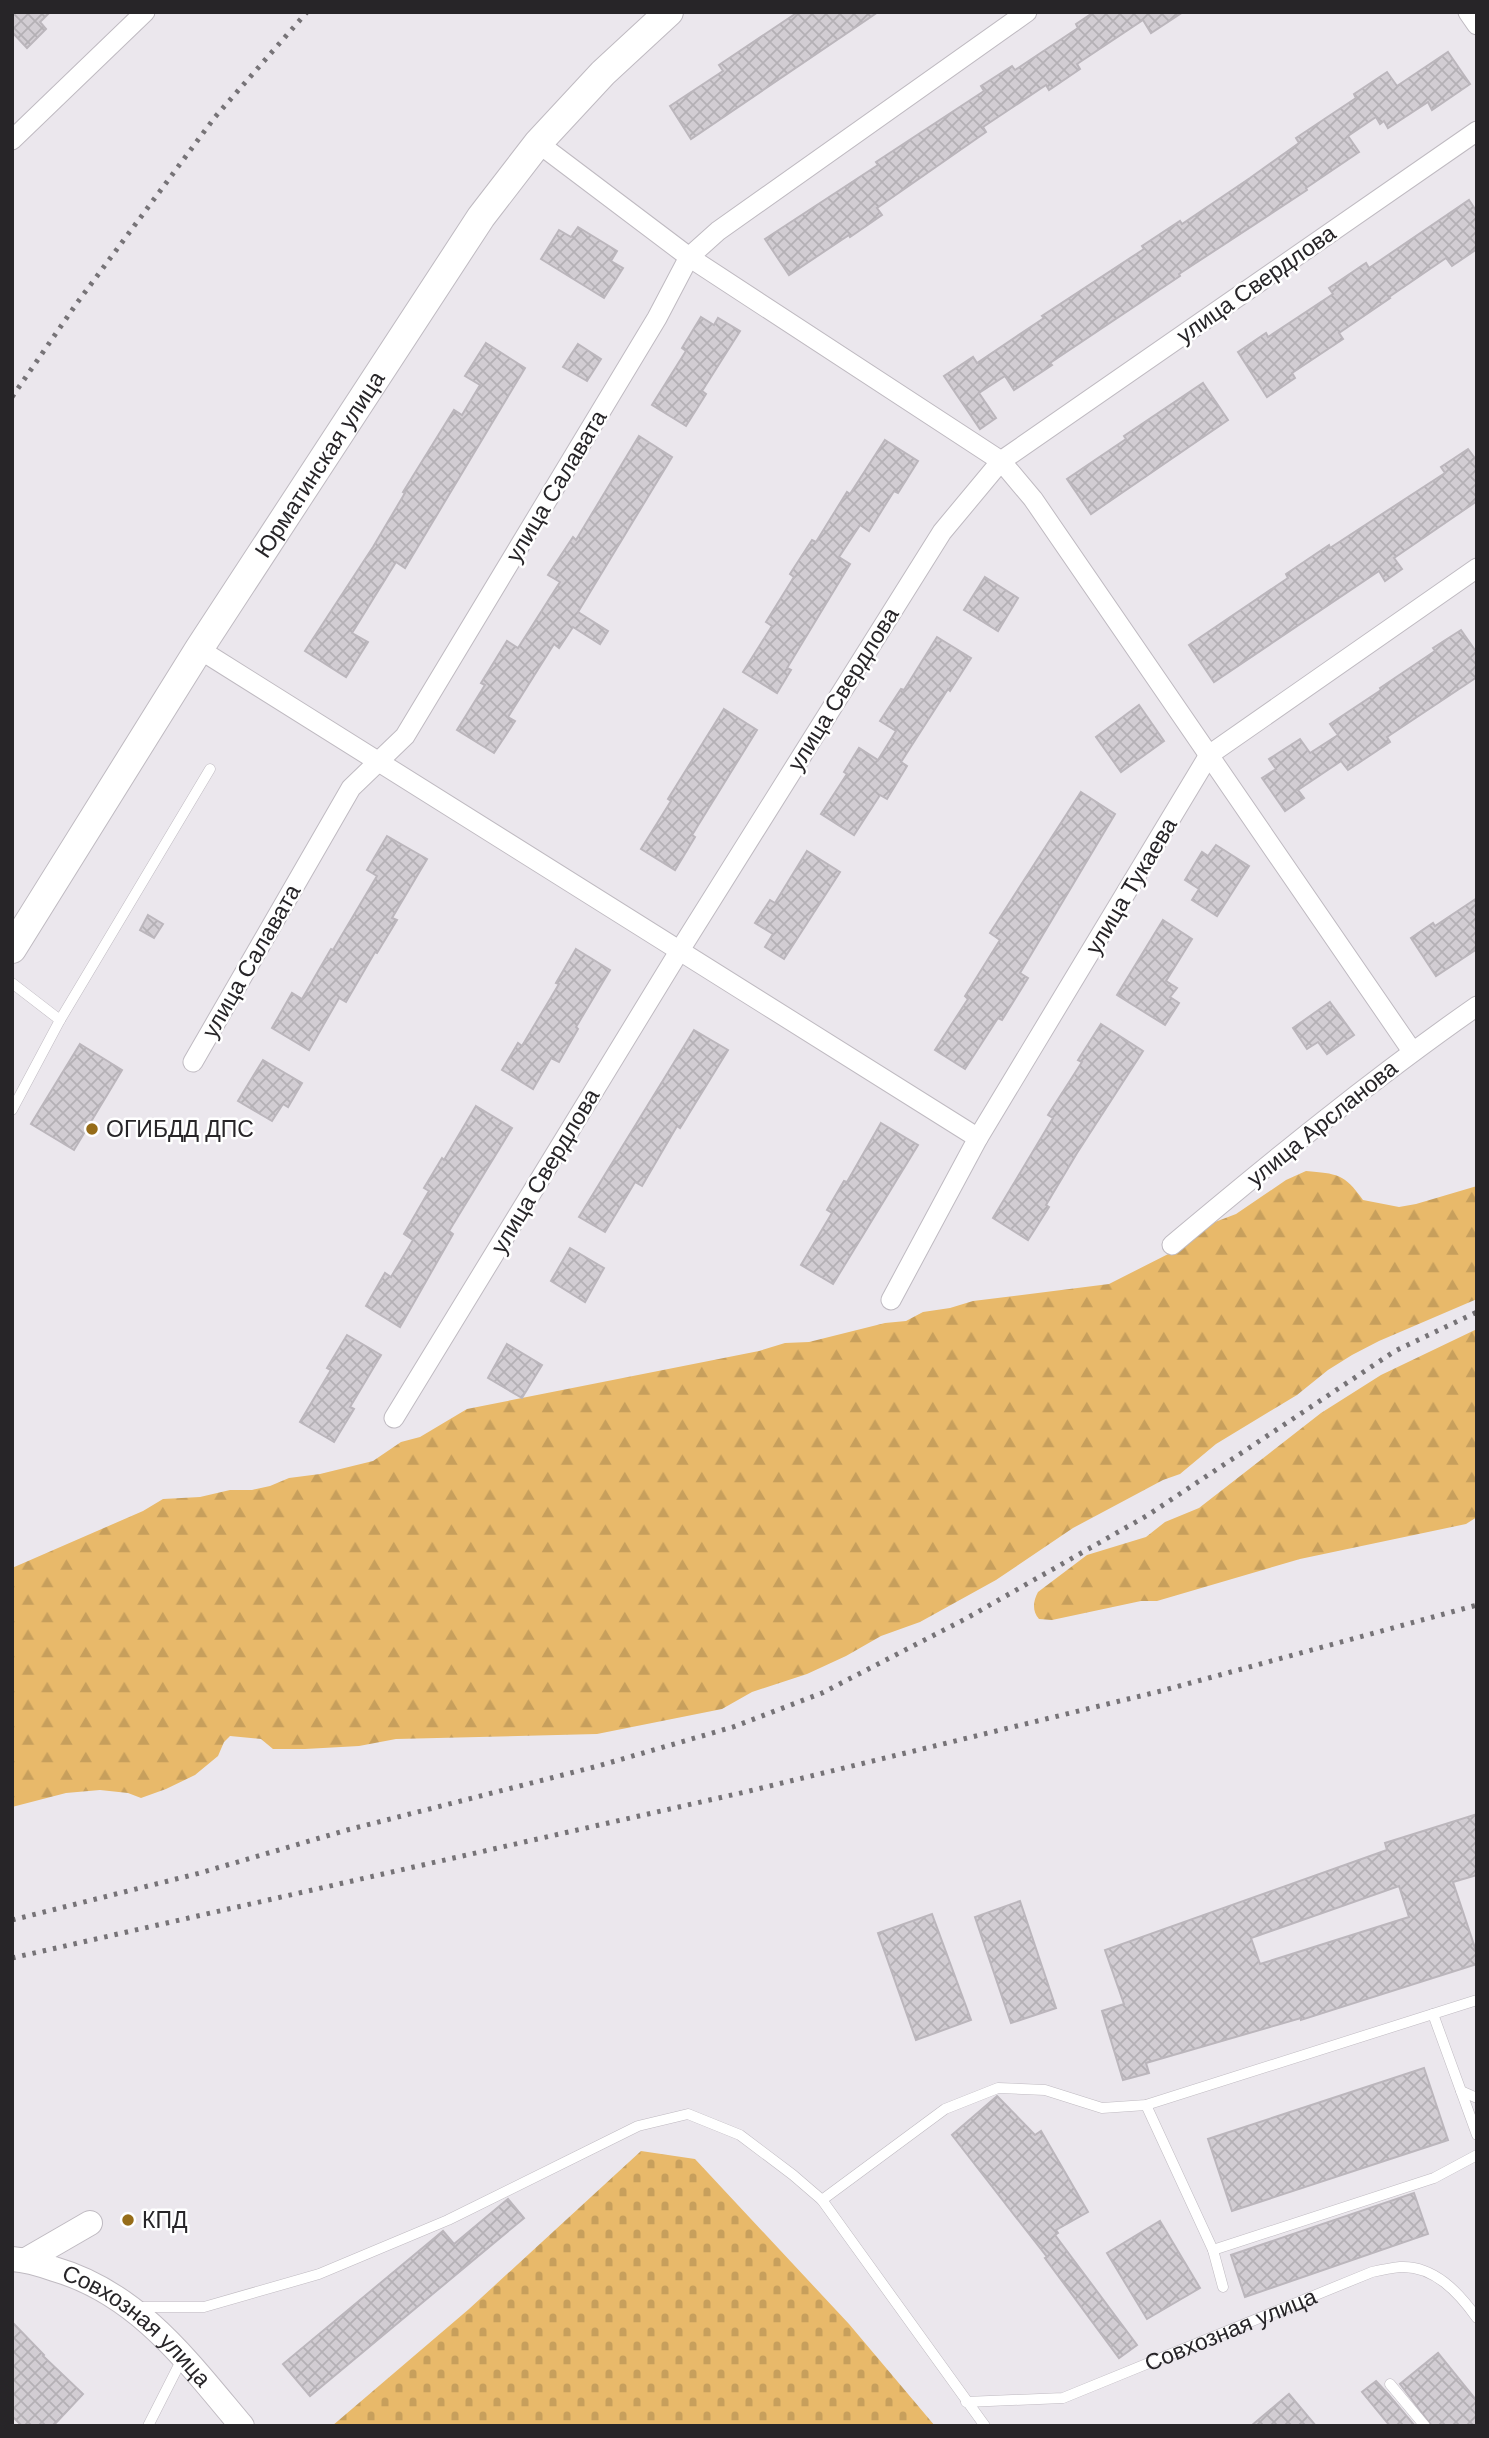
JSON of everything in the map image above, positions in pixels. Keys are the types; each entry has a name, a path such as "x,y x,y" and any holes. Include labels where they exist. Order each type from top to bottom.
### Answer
{"main road":[{"name":"Юрматинская улица","path":"12,949 199,649 481,217 538,143 603,73 670,12"}],"street":[{"path":"12,140 145,12"},
{"name":"улица Салавата","path":"193,1062 351,788 405,736 657,318 689,257 718,231 1027,12"},
{"path":"1468,12 1477,25"},
{"name":"улица Свердлова","path":"394,1418 680,950 942,532 1001,461 1477,131"},
{"path":"538,143 689,257 1001,461 1033,499 1412,1051"},
{"name":"улица Тукаева","path":"891,1300 978,1138 1209,755 1477,568"},
{"path":"199,649 978,1138"},
{"name":"улица Арсланова","path":"1171,1245 1412,1051 1477,1006"},
{"path":"19,2260 90,2223"},
{"name":"Совхозная улица","path":"19,2260 76,2275 108,2290 132,2308 184,2356 242,2426"}],"lane":[{"path":"12,1111 60,1020 210,769"},
{"path":"12,983 60,1020"},
{"path":"822,2200 945,2109 998,2088 1045,2090 1102,2108 1146,2105 1477,2000"},
{"path":"1433,2014 1477,2135"},
{"path":"1461,2091 1477,2098"},
{"path":"1146,2105 1213,2250 1223,2287"},
{"path":"132,2308 204,2307 319,2274 448,2220 638,2126 688,2115 740,2135 822,2200 985,2426"},
{"path":"1213,2250 1434,2178 1477,2155"},
{"name":"Совхозная улица","path":"966,2402 1063,2398 1372,2272 1402,2267 1428,2273 1450,2286 1477,2318"},
{"path":"148,2426 184,2356"},
{"path":"1390,2384 1425,2426"}],"green space":[{"path":"1306,1171 1339,1176 1350,1184 1363,1200 1399,1207 1477,1186 1477,1299 1352,1355 1297,1395 1216,1444 1180,1474 1163,1480 1073,1528 996,1580 920,1622 881,1636 807,1674 752,1692 722,1709 597,1734 396,1739 359,1746 305,1749 273,1749 261,1739 230,1736 218,1756 195,1775 141,1798 128,1793 100,1790 66,1793 12,1807 12,1568 143,1511 163,1499 200,1497 230,1490 252,1490 289,1478 320,1474 373,1461 401,1442 420,1437 467,1409 759,1351 785,1343 809,1342 885,1323 906,1321 923,1312 973,1301 1109,1284 1186,1245 1215,1222 1236,1214 1286,1180"},
{"path":"1477,1329 1477,1517 1466,1524 1300,1559 1157,1601 1141,1601 1052,1620 1039,1619 1035,1613 1038,1592 1087,1555 1146,1537 1165,1522 1199,1508 1321,1413 1381,1375"},
{"path":"641,2151 695,2159 849,2324 935,2426 332,2426 469,2309"}],"building":[{"path":"12,12 50,12 40,22 46,29 27,48 12,32"},
{"path":"798,12 878,12 691,139 670,106 723,71 719,65"},
{"path":"1094,12 1183,12 1151,33 1143,20 1077,64 1080,69 1049,90 1046,85 983,127 986,132 877,208 882,215 789,275 765,239 984,91 981,86 1012,66 1015,70 1078,28 1076,24"},
{"path":"1448,52 1470,84 1432,110 1428,102 1388,128 1384,121 1380,124 1376,117 1348,136 1359,152 1306,188 1307,190 1179,274 1180,276 1014,390 1005,376 979,393 996,418 980,429 944,376 973,357 977,363 1044,318 1042,316 1144,249 1142,246 1180,221 1182,224 1250,178 1299,143 1296,138 1356,98 1354,94 1387,72 1397,86"},
{"path":"1469,200 1477,212 1477,249 1452,266 1446,258 1389,297 1339,333 1343,339 1292,373 1295,378 1267,397 1238,352 1266,333 1268,337 1333,294 1329,288 1366,263 1369,268"},
{"path":"578,227 617,251 611,261 623,268 604,298 541,259 559,230 571,237"},
{"path":"701,317 714,325 718,318 740,331 702,391 706,394 686,426 652,405 686,351 682,348"},
{"path":"486,343 525,368 405,568 396,562 352,633 368,642 346,677 305,651 373,547 405,493 403,492 454,410 462,415 480,385 465,376"},
{"path":"578,344 601,359 587,381 563,367"},
{"path":"1203,383 1228,420 1091,514 1067,479 1126,439 1124,436"},
{"path":"639,436 672,457 578,612 608,631 600,644 573,627 559,648 554,644 508,717 515,721 494,753 457,730 485,685 481,683 507,641 518,648 560,582 548,575 573,537 576,540"},
{"path":"885,440 918,461 898,493 894,491 869,531 860,525 839,557 850,564 787,668 791,670 777,693 743,672 772,626 766,622 794,577 790,574 812,540 816,542 847,492 850,494"},
{"path":"1468,449 1477,461 1477,501 1394,558 1402,569 1385,581 1379,571 1214,682 1189,645 1288,578 1286,574 1329,545 1330,548 1445,473 1441,467"},
{"path":"985,577 1018,598 998,631 964,610"},
{"path":"1461,630 1477,653 1477,677 1387,737 1390,742 1348,770 1341,761 1298,790 1304,798 1285,811 1262,778 1276,769 1269,759 1300,739 1310,753 1338,735 1330,724 1381,690 1380,688 1435,651 1433,648"},
{"path":"937,637 971,658 901,762 907,766 887,799 880,795 854,835 821,814 847,774 844,772 859,748 878,760 896,731 880,721 901,689 904,690"},
{"path":"1139,705 1164,741 1121,772 1096,737"},
{"path":"724,709 757,730 692,835 695,837 675,870 641,849 671,801 668,799"},
{"path":"1081,792 1115,814 1020,973 1028,978 1002,1020 998,1018 965,1069 935,1050 968,999 965,996 1000,940 990,933"},
{"path":"387,836 427,859 392,918 397,920 377,953 375,952 346,1002 339,998 309,1050 272,1028 292,993 302,999 331,949 333,950 377,876 367,870"},
{"path":"1216,845 1249,866 1217,916 1192,900 1199,889 1185,880 1202,852 1208,856"},
{"path":"807,851 840,872 784,959 765,947 773,934 755,923 770,900 775,903"},
{"path":"1477,898 1477,949 1436,976 1411,938 1433,923 1435,926"},
{"path":"148,915 163,924 154,938 140,930"},
{"path":"1163,920 1192,939 1166,981 1177,988 1170,997 1179,1003 1165,1025 1117,995"},
{"path":"576,949 610,970 576,1027 578,1029 559,1062 551,1058 533,1089 502,1070 518,1043 522,1046 559,984 556,983"},
{"path":"1330,1002 1354,1035 1327,1054 1318,1042 1307,1049 1293,1028"},
{"path":"1101,1024 1143,1051 1077,1153 1046,1205 1049,1207 1028,1240 993,1218 1053,1118 1048,1115 1082,1062 1078,1060"},
{"path":"694,1030 728,1050 680,1128 677,1126 642,1186 635,1182 605,1232 579,1217"},
{"path":"80,1044 122,1070 74,1150 31,1124"},
{"path":"263,1060 302,1083 288,1107 283,1104 272,1121 238,1101"},
{"path":"476,1106 512,1128 449,1231 453,1234 400,1327 366,1306 385,1273 391,1277 413,1240 404,1234 429,1191 424,1188"},
{"path":"881,1123 918,1145 833,1284 801,1265 832,1213 827,1210 844,1181 847,1182"},
{"path":"570,1248 604,1268 585,1302 551,1281"},
{"path":"347,1335 381,1355 350,1407 354,1409 334,1442 300,1422 331,1370 327,1368"},
{"path":"507,1344 542,1365 522,1398 488,1378"},
{"path":"1477,1814 1477,1875 1453,1882 1477,1954 1477,1964 1301,2020 1146,2063 1149,2073 1123,2080 1102,2011 1124,2004 1105,1950 1387,1850 1385,1843","holes":["1399,1886 1409,1917 1260,1964 1251,1938"]},
{"path":"1020,1901 1056,2008 1011,2023 975,1917"},
{"path":"932,1914 971,2020 916,2040 878,1933"},
{"path":"1424,2068 1448,2140 1232,2211 1208,2139"},
{"path":"997,2096 1035,2135 1041,2131 1088,2212 1056,2230 1058,2233 1055,2235 1137,2345 1119,2358 1045,2258 1047,2257 952,2135"},
{"path":"1414,2193 1428,2234 1245,2297 1231,2255"},
{"path":"508,2199 524,2218 310,2396 283,2364 443,2231 454,2244"},
{"path":"1160,2221 1200,2288 1147,2319 1107,2253"},
{"path":"12,2322 83,2394 53,2426 22,2426 12,2416"},
{"path":"1438,2353 1477,2401 1477,2426 1432,2426 1400,2384"},
{"path":"1376,2381 1415,2426 1390,2426 1362,2392"},
{"path":"1289,2394 1316,2426 1251,2426"}],"railway":[{"path":"12,397 77,303 215,117 307,12"},
{"path":"12,1920 200,1873 347,1830 598,1766 733,1727 822,1693 967,1618 1148,1515 1395,1351 1477,1312"},
{"path":"12,1958 745,1792 1161,1691 1477,1605"}],"place":[{"name":"ОГИБДД ДПС","path":"92,1129"},
{"name":"КПД","path":"128,2220"}]}
